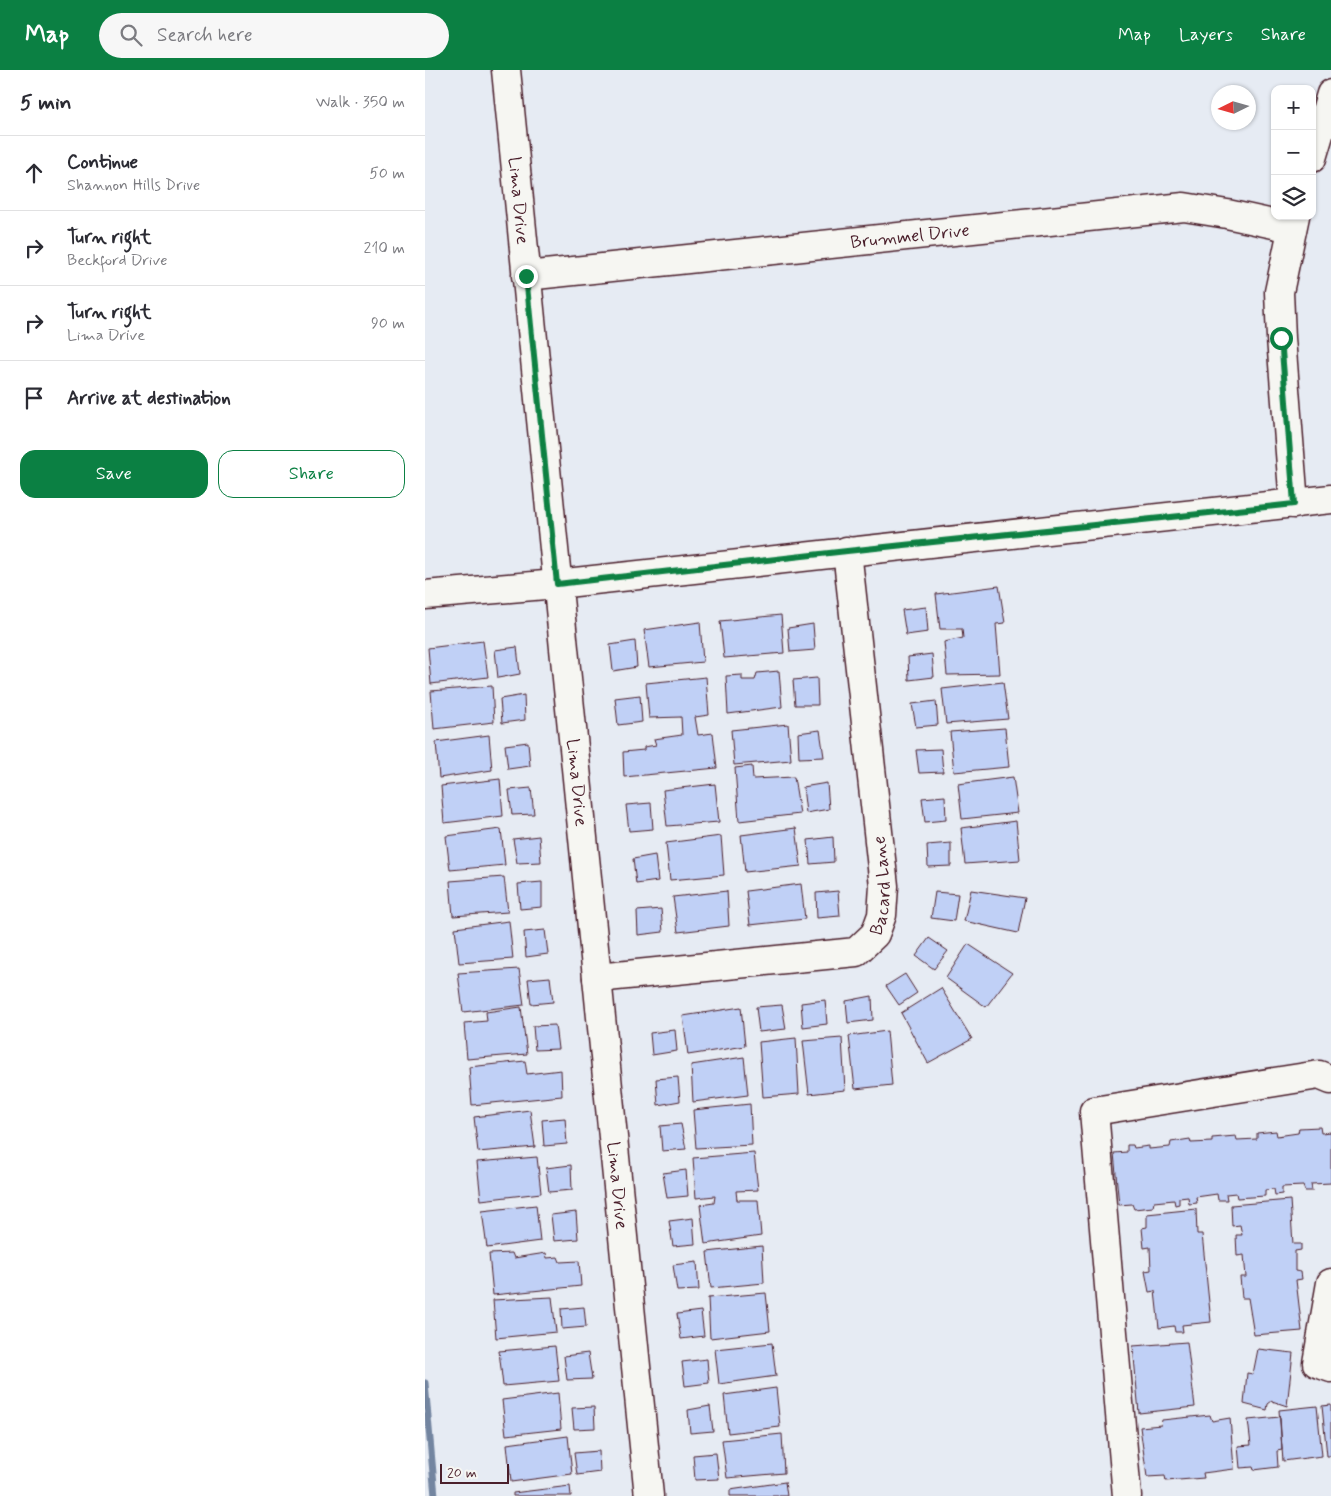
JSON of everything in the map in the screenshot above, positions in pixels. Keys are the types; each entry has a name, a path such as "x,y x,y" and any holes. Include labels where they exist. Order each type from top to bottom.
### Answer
{"street":[{"name":"Lima Drive","path":"506,70 649,1496"},
{"path":"1316,145 1331,94"},
{"name":"Brummel Drive","path":"526,276 1184,207 1293,222"},
{"path":"1293,222 1279,292 1294,504"},
{"path":"425,595 557,584 847,551 1331,500"},
{"name":"Bacard Lane","path":"597,978 856,952 875,934 881,915 883,886 847,551"},
{"path":"1127,1496 1094,1111 1319,1075 1331,1080"},
{"path":"1331,1283 1317,1363 1331,1368"}],"building":[{"path":"999,586 1005,623 996,624 1000,674 947,675 944,642 963,638 962,629 940,629 936,594"},
{"path":"926,607 928,632 906,635 902,610"},
{"path":"781,615 784,653 724,658 720,621"},
{"path":"700,622 703,662 649,667 644,630"},
{"path":"813,624 815,650 790,652 788,628"},
{"path":"483,641 488,677 431,684 428,648"},
{"path":"635,641 637,667 613,671 610,645"},
{"path":"517,647 520,674 498,678 495,650"},
{"path":"932,654 934,677 909,680 908,657"},
{"path":"779,671 782,707 728,714 726,676 742,675 742,680 755,680 757,673"},
{"path":"706,677 709,715 695,717 698,735 713,733 717,768 624,777 623,752 644,750 644,747 656,745 654,739 682,735 681,717 649,718 646,683"},
{"path":"817,678 818,705 795,705 793,680"},
{"path":"1003,682 1008,719 946,724 942,689"},
{"path":"492,686 494,722 434,729 431,691"},
{"path":"524,695 525,720 502,723 500,699"},
{"path":"640,695 642,722 618,725 615,698"},
{"path":"936,701 938,725 916,727 912,704"},
{"path":"788,724 791,760 734,765 731,730"},
{"path":"1005,728 1009,767 954,772 950,732"},
{"path":"820,730 824,757 799,758 798,733"},
{"path":"489,735 492,770 439,778 436,742"},
{"path":"528,742 530,766 508,769 505,745"},
{"path":"941,749 943,772 919,773 916,750"},
{"path":"752,766 753,779 794,777 800,814 739,821 735,768"},
{"path":"1013,777 1018,813 962,819 958,784"},
{"path":"500,779 503,816 444,823 441,786"},
{"path":"827,783 829,809 806,813 803,787"},
{"path":"715,784 719,822 667,826 663,790"},
{"path":"531,788 534,814 512,815 509,790"},
{"path":"945,796 946,820 925,822 922,798"},
{"path":"651,803 653,829 629,831 626,805"},
{"path":"1016,821 1020,860 965,864 961,828"},
{"path":"796,828 801,866 745,872 741,835"},
{"path":"501,829 505,865 450,870 446,836"},
{"path":"539,836 541,862 517,863 513,839"},
{"path":"721,836 724,875 670,880 666,843"},
{"path":"833,837 834,862 810,864 808,840"},
{"path":"951,843 951,866 928,867 927,845"},
{"path":"655,855 658,881 636,884 633,859"},
{"path":"504,877 508,912 453,916 450,881"},
{"path":"542,882 542,907 520,909 518,884"},
{"path":"801,884 805,919 750,925 746,891"},
{"path":"971,890 1025,898 1018,933 964,921"},
{"path":"727,891 729,926 678,932 673,897"},
{"path":"838,891 840,916 817,918 816,893"},
{"path":"935,892 958,894 954,921 931,918"},
{"path":"661,909 663,932 638,935 637,911"},
{"path":"509,921 513,959 459,963 455,928"},
{"path":"545,930 548,954 526,957 524,932"},
{"path":"929,938 948,951 934,969 916,956"},
{"path":"968,944 1012,973 986,1007 946,978"},
{"path":"519,969 524,1005 463,1012 458,973"},
{"path":"905,974 917,993 899,1005 886,986"},
{"path":"550,977 553,1002 531,1004 528,979"},
{"path":"941,988 972,1039 928,1063 901,1013"},
{"path":"872,996 873,1020 848,1023 846,1001"},
{"path":"825,1000 827,1024 803,1027 801,1003"},
{"path":"782,1005 786,1029 759,1032 756,1007"},
{"path":"521,1007 527,1054 467,1059 464,1023 487,1021 486,1012"},
{"path":"741,1007 745,1046 688,1055 683,1016"},
{"path":"555,1025 558,1049 535,1050 533,1026"},
{"path":"675,1030 677,1051 652,1055 650,1033"},
{"path":"887,1031 892,1085 855,1089 849,1036"},
{"path":"796,1038 799,1094 763,1097 759,1042"},
{"path":"842,1038 845,1090 809,1094 803,1041"},
{"path":"744,1057 748,1095 693,1102 691,1065"},
{"path":"525,1061 527,1074 561,1070 562,1096 472,1105 469,1067"},
{"path":"678,1077 680,1101 658,1105 656,1079"},
{"path":"750,1104 752,1145 696,1148 693,1110"},
{"path":"530,1110 535,1147 478,1152 474,1117"},
{"path":"565,1118 567,1144 544,1146 542,1120"},
{"path":"681,1124 686,1149 662,1151 660,1126"},
{"path":"1320,1127 1321,1133 1331,1132 1331,1183 1311,1184 1312,1191 1305,1191 1303,1186 1282,1187 1282,1194 1275,1195 1274,1189 1265,1190 1265,1196 1237,1198 1236,1193 1226,1194 1227,1200 1218,1200 1217,1194 1196,1197 1197,1203 1189,1204 1188,1197 1179,1198 1179,1204 1175,1205 1174,1200 1154,1202 1153,1207 1134,1209 1132,1204 1119,1205 1114,1153 1127,1152 1127,1145 1133,1145 1134,1148 1149,1146 1149,1149 1170,1147 1171,1142 1190,1139 1191,1143 1212,1142 1212,1138 1236,1136 1237,1140 1257,1139 1257,1133 1276,1131 1277,1136 1298,1133 1299,1128"},
{"path":"754,1153 758,1190 736,1191 737,1200 758,1200 761,1236 705,1244 700,1205 714,1203 715,1196 696,1198 693,1158"},
{"path":"537,1157 541,1193 481,1200 477,1162"},
{"path":"571,1165 572,1190 549,1192 546,1168"},
{"path":"686,1170 688,1196 667,1198 663,1173"},
{"path":"1290,1200 1293,1244 1301,1244 1301,1250 1295,1251 1295,1271 1301,1272 1302,1279 1296,1280 1302,1331 1254,1335 1248,1298 1242,1298 1240,1277 1246,1277 1244,1255 1237,1256 1236,1235 1242,1235 1240,1225 1232,1226 1231,1205"},
{"path":"536,1205 540,1241 487,1248 482,1211"},
{"path":"1196,1209 1197,1234 1202,1234 1211,1322 1182,1325 1183,1332 1175,1332 1174,1326 1159,1328 1155,1291 1149,1292 1145,1271 1151,1270 1150,1247 1144,1248 1142,1228 1147,1227 1147,1214"},
{"path":"576,1212 578,1239 554,1241 551,1215"},
{"path":"693,1218 695,1244 673,1246 669,1221"},
{"path":"762,1246 764,1283 711,1288 707,1252"},
{"path":"512,1253 514,1258 546,1253 547,1258 558,1257 560,1262 579,1261 581,1286 493,1295 489,1254"},
{"path":"697,1262 699,1290 677,1291 673,1265"},
{"path":"766,1293 770,1331 710,1338 708,1298"},
{"path":"552,1297 556,1332 496,1338 493,1300"},
{"path":"584,1307 586,1327 562,1329 561,1309"},
{"path":"701,1311 704,1336 681,1339 677,1314"},
{"path":"1187,1342 1195,1407 1139,1413 1133,1346"},
{"path":"772,1343 776,1376 719,1384 715,1349"},
{"path":"555,1346 559,1381 503,1386 499,1351"},
{"path":"1258,1349 1293,1353 1287,1406 1272,1401 1268,1404 1267,1410 1244,1404 1247,1373 1253,1374"},
{"path":"588,1353 592,1379 567,1380 564,1356"},
{"path":"707,1359 709,1383 685,1386 682,1362"},
{"path":"776,1388 780,1427 728,1433 724,1395"},
{"path":"558,1393 561,1429 506,1435 502,1400"},
{"path":"1331,1405 1331,1456 1327,1456 1322,1406"},
{"path":"710,1406 713,1431 690,1433 688,1410"},
{"path":"1317,1406 1322,1456 1283,1461 1279,1410"},
{"path":"594,1407 595,1428 574,1429 572,1408"},
{"path":"1210,1415 1212,1421 1230,1418 1234,1469 1203,1473 1204,1478 1166,1481 1165,1476 1147,1477 1140,1427 1161,1425 1162,1420"},
{"path":"1280,1417 1282,1450 1277,1451 1278,1467 1254,1470 1253,1467 1240,1468 1238,1446 1251,1445 1248,1420"},
{"path":"782,1434 784,1473 727,1478 722,1440"},
{"path":"568,1436 572,1474 511,1482 507,1444"},
{"path":"599,1451 600,1472 577,1475 574,1453"},
{"path":"716,1453 719,1479 695,1480 693,1455"},
{"path":"785,1482 787,1496 730,1496 730,1490"},
{"path":"570,1486 571,1496 513,1496 513,1493"}],"waterway":[{"path":"425,1383 435,1496"}],"route":[{"path":"526,276 557,584 847,551 1294,504 1281,338"}]}
